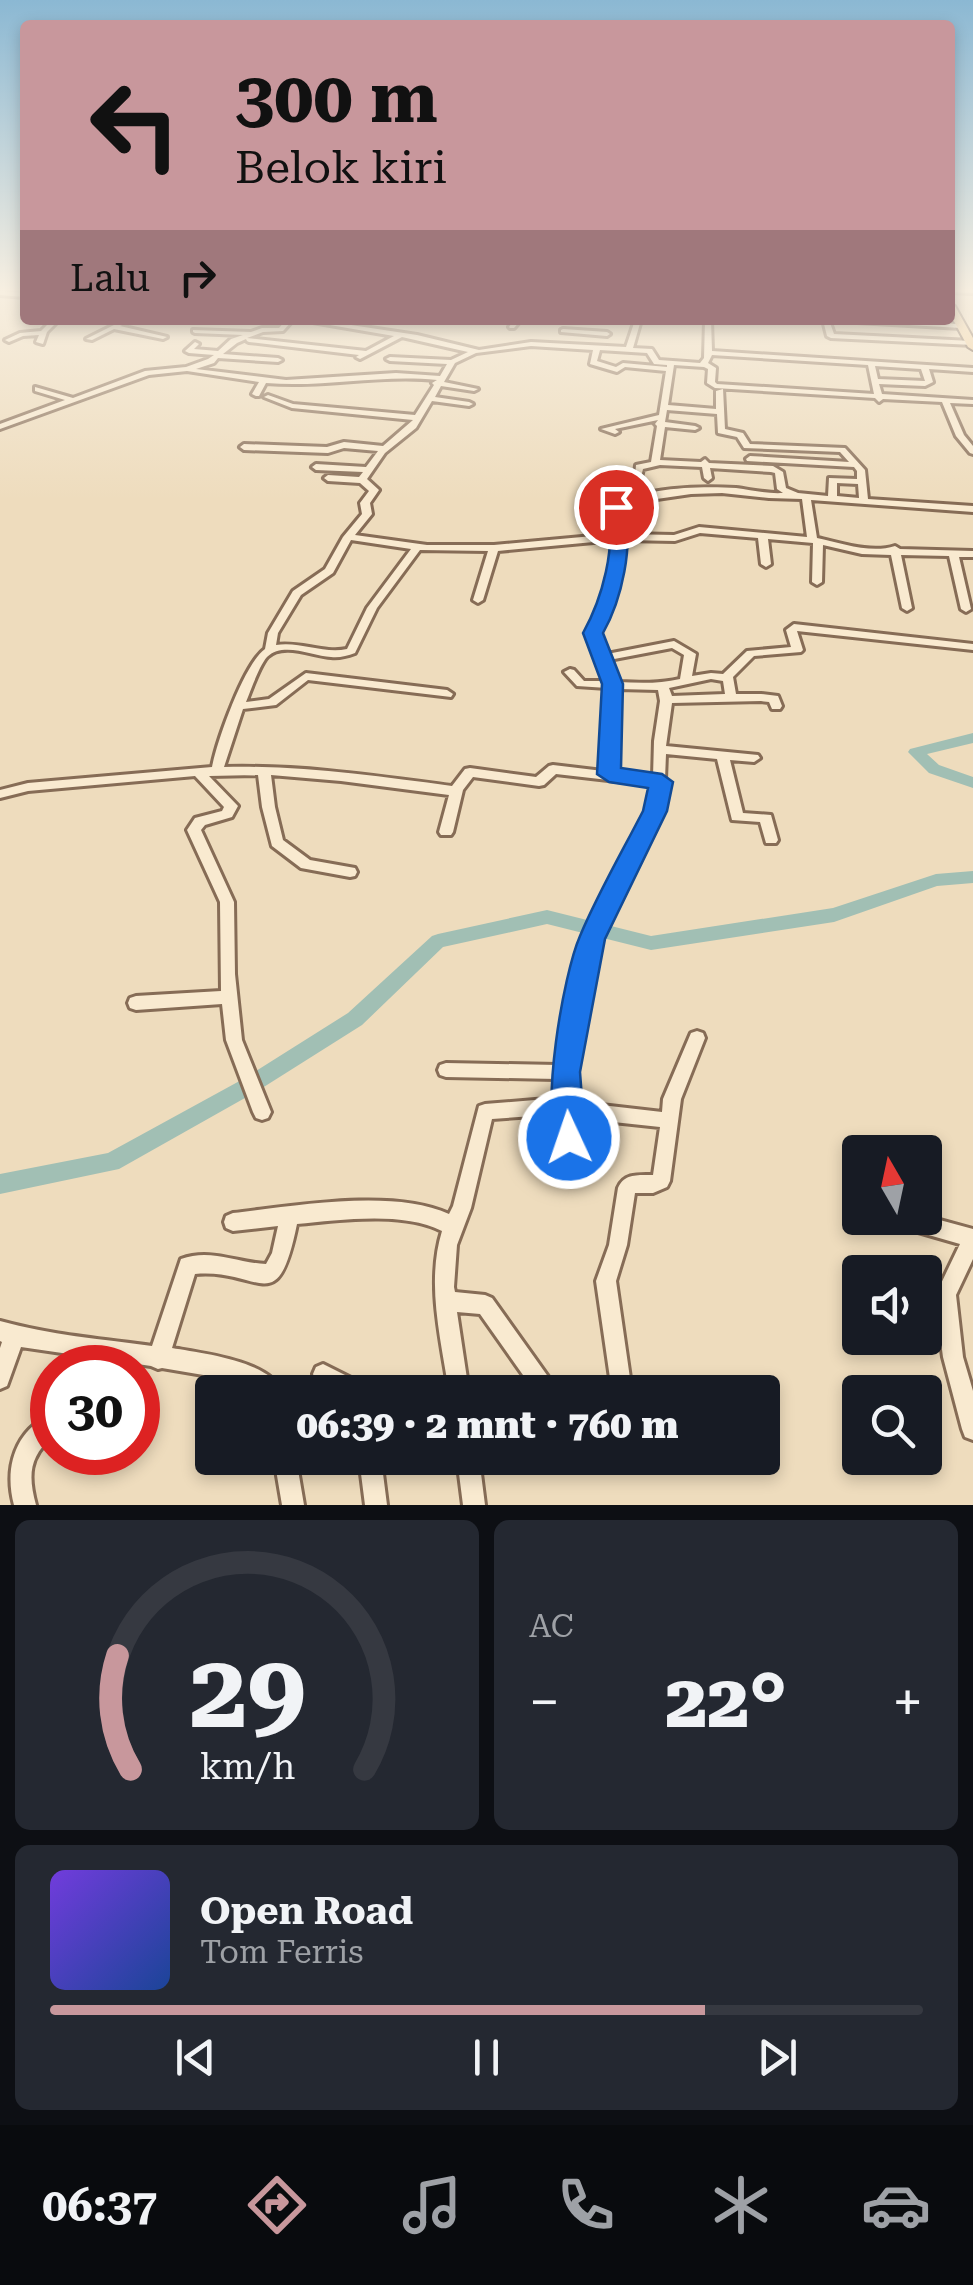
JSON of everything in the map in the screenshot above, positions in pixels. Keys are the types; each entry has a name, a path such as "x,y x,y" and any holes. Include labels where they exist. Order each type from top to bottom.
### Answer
{"street":[{"path":"187,370 206,359"},
{"path":"270,359 278,360"},
{"path":"395,359 458,359"},
{"path":"594,359 596,365 618,370 622,365 671,366 702,359"},
{"path":"655,359 671,366"},
{"path":"708,359 711,384 715,386 973,402"},
{"path":"740,359 973,370"},
{"path":"864,359 878,396"},
{"path":"362,480 384,449 411,429 452,362"},
{"path":"866,364 973,370"},
{"path":"657,462 671,366"},
{"path":"874,381 926,384 929,382 925,369"},
{"path":"0,427 148,373 187,370 297,384 412,375 474,388"},
{"path":"256,394 264,380"},
{"path":"38,389 72,400"},
{"path":"720,391 721,431 740,436 745,446 838,449 857,465 864,501"},
{"path":"268,397 292,406 418,418"},
{"path":"432,399 469,404"},
{"path":"945,403 960,436 973,451"},
{"path":"615,432 605,429 661,416 719,412"},
{"path":"661,416 695,428"},
{"path":"244,447 321,450 344,445 384,449"},
{"path":"750,459 857,465"},
{"path":"638,475 639,468 657,462 704,462 776,470 782,489 791,495"},
{"path":"704,462 708,478"},
{"path":"316,467 369,470"},
{"path":"217,772 218,749 232,729 259,662 270,650 273,633 296,593 330,572 348,537 367,514 365,505 374,490 362,480 328,478"},
{"path":"834,499 832,480 862,482"},
{"path":"609,774 613,684 593,633 605,612 619,537 616,507 641,500 727,491 973,509"},
{"path":"806,497 815,540 817,582"},
{"path":"348,537 418,546 494,548 619,537 676,538 694,530 815,540 862,551 973,554"},
{"path":"763,536 766,564"},
{"path":"270,650 290,646 340,655 351,651 372,608 418,546"},
{"path":"478,600 494,548"},
{"path":"894,549 907,608"},
{"path":"953,554 966,609"},
{"path":"570,672 577,683 660,686 684,683 697,676 726,677 751,652 797,650 799,646 791,630 794,626 973,647"},
{"path":"602,658 674,644 690,654 684,683"},
{"path":"240,706 272,702 306,676 447,694"},
{"path":"726,677 731,697"},
{"path":"570,1168 565,1072 592,939 655,811 662,782 659,732 667,699 667,692 660,686"},
{"path":"667,699 772,698 776,706"},
{"path":"660,749 754,758"},
{"path":"722,754 737,818 766,818 771,840"},
{"path":"446,832 457,790 470,772 539,782 551,769 662,782"},
{"path":"0,794 28,788 264,771 389,780 457,790"},
{"path":"264,771 266,800 277,843 306,864 350,872"},
{"path":"200,774 231,806 227,814 200,821 194,830 228,902 234,1040 259,1106"},
{"path":"136,1004 230,997"},
{"path":"620,1375 606,1277 618,1245 626,1188 635,1183 654,1185 661,1181 667,1120 683,1067 697,1038"},
{"path":"446,1070 565,1072"},
{"path":"457,1375 445,1264 485,1112 568,1109 667,1120"},
{"path":"233,1222 336,1212 401,1213 432,1216 453,1226"},
{"path":"160,1353 188,1266 200,1262 258,1274 272,1273 281,1256 289,1217"},
{"path":"942,1229 972,1238 946,1294 946,1305 954,1357 973,1429"},
{"path":"448,1301 485,1305 534,1375"},
{"path":"0,1378 7,1334 73,1345"},
{"path":"160,1359 237,1370 248,1375"},
{"path":"25,1505 19,1484 30,1442"},
{"path":"289,1475 293,1505"},
{"path":"372,1475 376,1505"},
{"path":"470,1475 474,1505"}],"waterway":[{"path":"973,738 915,752 934,769 973,783"},
{"path":"0,1184 111,1162 252,1084 355,1019 438,941 547,917 651,943 834,915 936,880 973,877"}],"route":[{"path":"569,1138 565,1072 592,939 655,811 662,782 609,774 613,684 593,633 605,612 616,560 620,523 616,507"}]}
